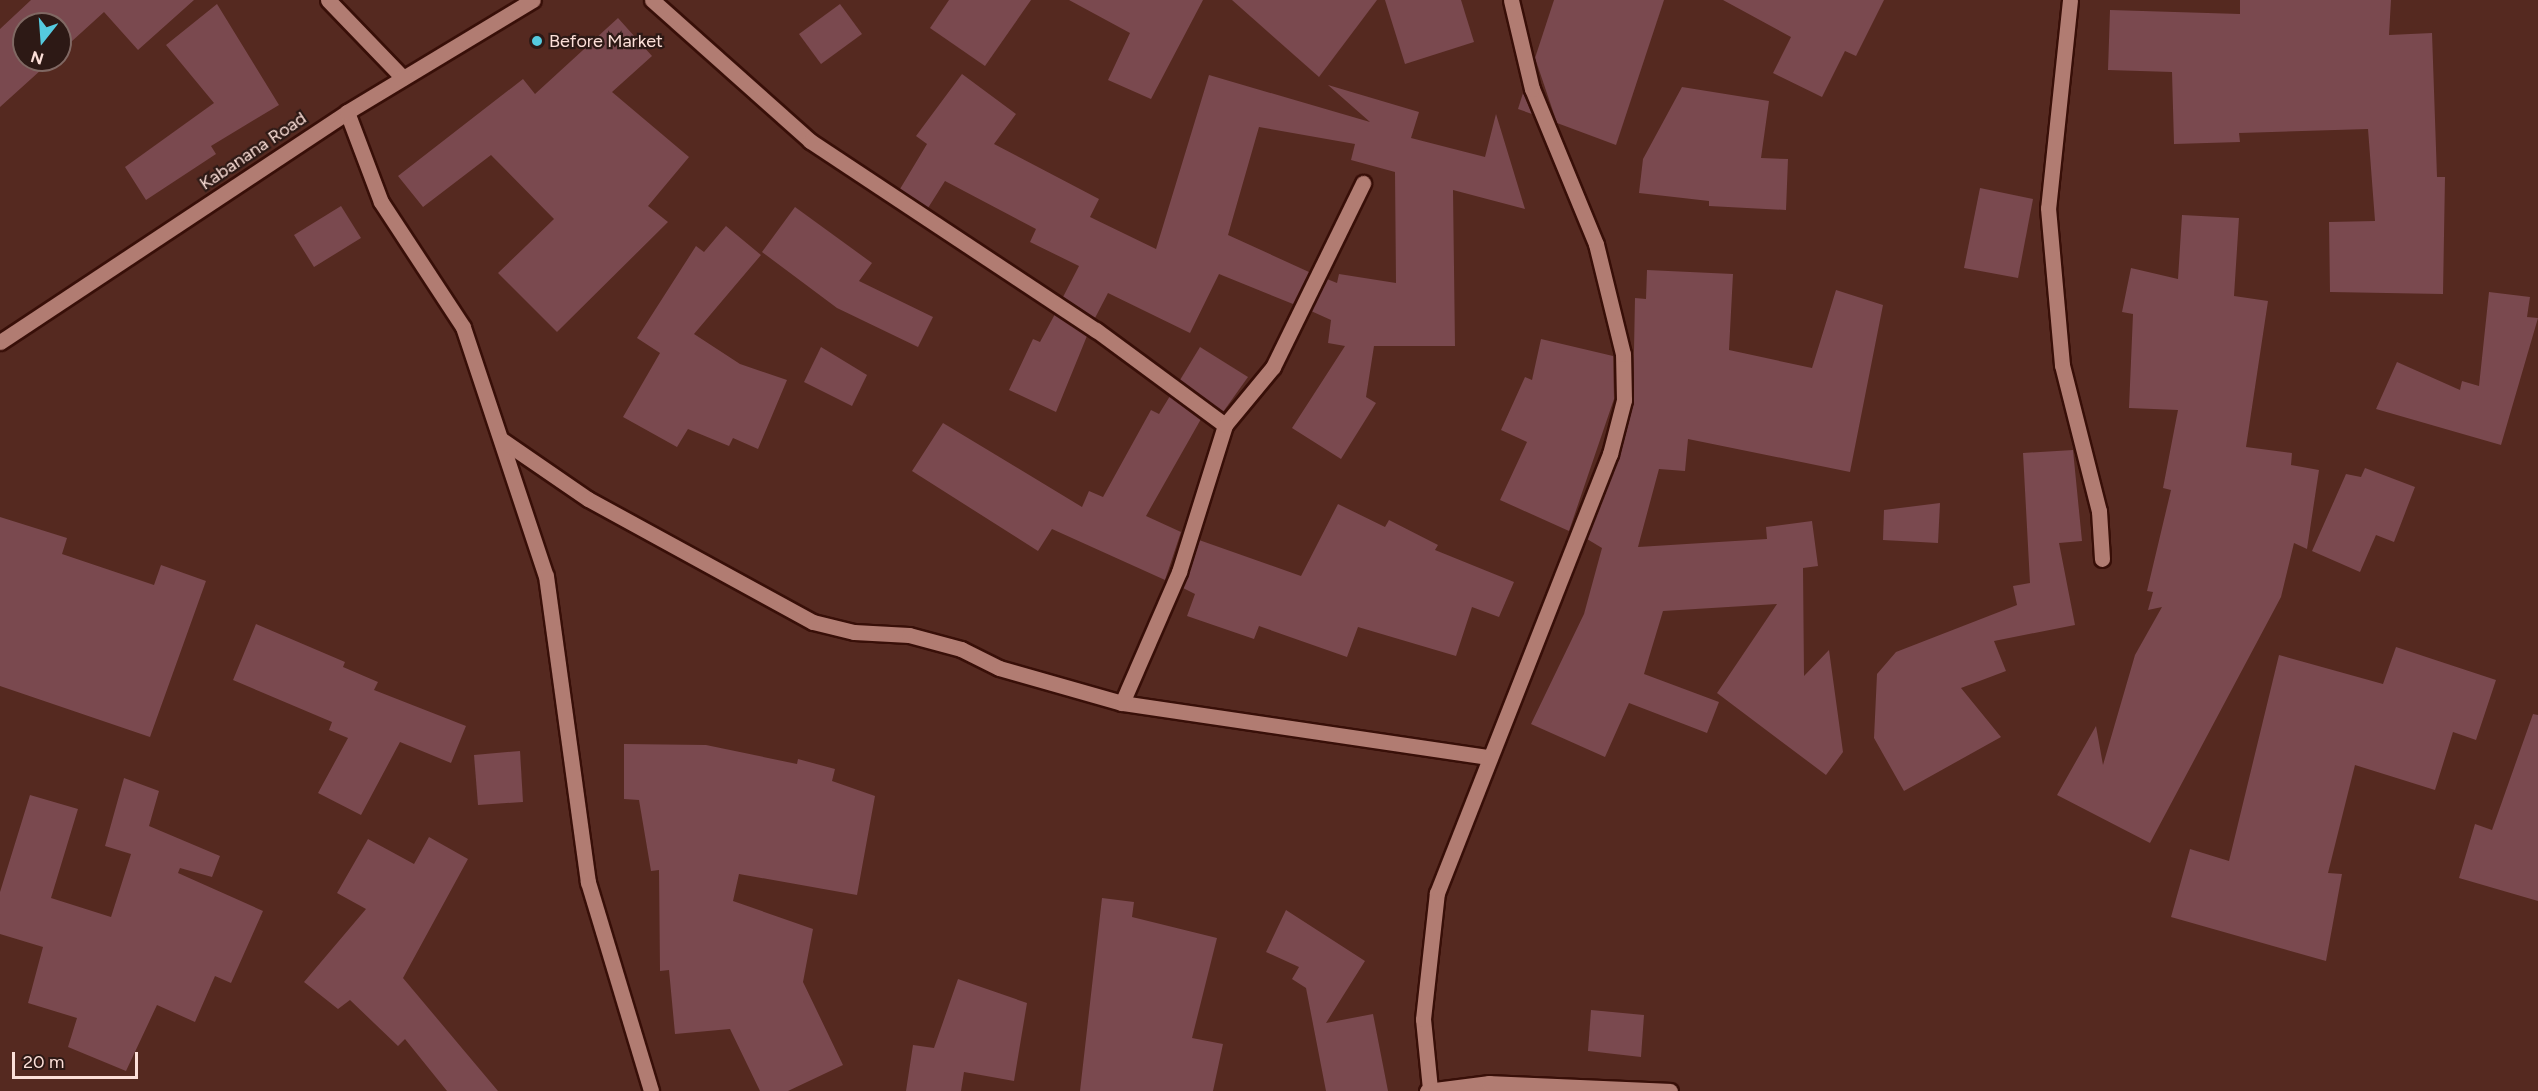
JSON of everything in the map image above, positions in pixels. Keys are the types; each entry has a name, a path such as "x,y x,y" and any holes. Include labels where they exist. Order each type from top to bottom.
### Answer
{"street":[{"path":"328,0 403,78"},
{"name":"Kabanana Road","path":"0,342 347,112 533,0"},
{"path":"652,0 810,141 1096,330 1224,425"},
{"path":"1511,0 1532,89 1596,244 1623,354 1624,400 1610,454 1488,757 1437,893 1423,1019 1429,1090 1489,1083 1670,1091"},
{"path":"2070,0 2048,208 2062,365 2098,511 2102,559"},
{"path":"347,112 381,202 463,327 546,576 588,882 651,1091"},
{"path":"1122,703 1179,573 1224,425 1273,367 1363,183"},
{"path":"502,440 588,499 813,622 854,632 909,635 961,649 999,668 1122,703 1488,757"}],"building":[{"path":"31,0 194,0 138,50 104,12 72,41 72,12 18,12"},
{"path":"949,0 1031,0 985,66 930,28"},
{"path":"1069,0 1203,0 1151,99 1108,80 1130,33"},
{"path":"1232,0 1377,0 1319,77"},
{"path":"1385,0 1461,0 1474,42 1405,64"},
{"path":"1554,0 1664,0 1616,145 1557,123 1535,58"},
{"path":"1723,0 1884,0 1856,56 1845,51 1822,97 1773,73 1791,37"},
{"path":"2240,0 2391,0 2389,35 2432,33 2437,177 2445,177 2443,294 2330,292 2329,222 2375,221 2368,129 2239,133 2240,142 2174,144 2172,72 2108,70 2110,10 2240,14"},
{"path":"217,4 279,105 211,146 216,154 146,200 125,167 214,103 166,45"},
{"path":"840,4 862,34 821,64 799,34"},
{"path":"12,18 12,72 39,72 0,107 0,29"},
{"path":"618,18 652,56 612,92 689,157 648,206 668,222 557,332 498,273 554,219 491,155 423,207 398,176 523,79 535,94"},
{"path":"962,74 1016,114 994,144 1099,199 1090,217 1156,249 1209,75 1370,122 1328,85 1419,112 1411,138 1485,157 1496,114 1525,209 1453,190 1455,346 1374,346 1366,397 1376,403 1341,459 1292,428 1345,346 1328,343 1331,320 1311,311 1327,279 1337,283 1339,274 1396,283 1395,172 1351,160 1355,144 1259,127 1228,235 1309,272 1293,304 1219,274 1190,333 1108,293 1095,318 1063,297 1079,266 1030,242 1036,229 945,181 928,208 900,189 927,144 916,136"},
{"path":"1682,87 1769,101 1761,158 1788,159 1786,210 1709,206 1709,201 1639,193 1643,159"},
{"path":"1523,93 1532,114 1518,109"},
{"path":"1980,188 2033,199 2018,278 1964,268"},
{"path":"341,206 361,238 314,267 294,235"},
{"path":"795,207 872,263 859,281 933,317 918,347 837,308 762,252"},
{"path":"2182,215 2239,218 2234,296 2268,301 2246,447 2292,453 2291,465 2319,470 2307,549 2294,543 2281,597 2150,843 2057,795 2096,726 2103,765 2135,655 2162,607 2148,610 2153,592 2147,591 2171,490 2163,488 2178,410 2129,408 2133,314 2122,312 2131,268 2178,279"},
{"path":"726,226 761,255 694,334 740,364 787,380 758,449 733,438 729,446 688,429 677,447 623,417 660,353 637,338 696,246 704,252"},
{"path":"1647,270 1733,274 1729,350 1812,368 1836,290 1883,305 1850,472 1688,439 1685,471 1659,469 1638,547 1767,539 1766,527 1812,521 1818,566 1803,568 1804,676 1829,650 1843,752 1826,775 1717,693 1777,604 1663,611 1644,674 1719,702 1707,733 1629,703 1605,757 1531,724 1584,614 1602,548 1587,539 1633,402 1635,298 1646,299"},
{"path":"2489,292 2530,297 2527,317 2538,318 2501,445 2376,409 2397,362 2460,390 2462,381 2479,386"},
{"path":"1055,314 1087,336 1056,412 1009,390 1033,339 1040,342"},
{"path":"1541,339 1613,356 1614,399 1569,531 1500,500 1527,442 1501,430 1525,377 1532,380"},
{"path":"821,347 867,375 852,406 804,382"},
{"path":"1200,347 1248,377 1223,412 1180,380"},
{"path":"1170,396 1201,419 1146,516 1181,532 1165,580 1052,529 1038,551 912,471 943,423 1082,507 1089,491 1103,497 1151,410 1159,414"},
{"path":"2073,450 2082,541 2059,543 2075,625 1994,641 2006,671 1961,688 2001,737 1904,791 1874,738 1877,674 1896,652 2017,605 2013,586 2030,583 2023,453"},
{"path":"2365,468 2415,487 2394,542 2376,535 2360,572 2312,551 2346,474 2361,477"},
{"path":"1940,503 1938,543 1883,540 1884,510"},
{"path":"1338,504 1385,527 1389,520 1438,545 1435,550 1514,582 1499,617 1472,607 1456,656 1358,627 1347,657 1259,626 1254,639 1187,616 1195,594 1183,588 1199,540 1301,576"},
{"path":"0,517 67,538 62,554 154,585 161,565 206,581 150,737 0,686"},
{"path":"256,624 345,662 343,667 378,682 374,690 466,726 451,763 400,742 361,815 318,793 348,738 329,730 332,722 233,680"},
{"path":"2396,647 2496,680 2476,740 2453,732 2435,790 2355,765 2328,873 2342,874 2326,961 2171,917 2190,849 2229,861 2279,655 2383,684"},
{"path":"2533,714 2538,715 2538,901 2459,878 2475,824 2492,830"},
{"path":"624,744 706,745 797,764 798,759 835,769 832,781 875,796 857,895 739,874 733,901 813,929 803,982 843,1065 788,1091 760,1091 730,1029 675,1034 669,970 660,971 659,870 651,871 639,800 624,799"},
{"path":"520,751 523,802 478,805 474,755"},
{"path":"124,778 159,791 149,826 220,856 212,877 180,868 178,873 263,911 231,983 215,976 195,1022 157,1005 126,1071 68,1047 77,1018 28,1003 43,947 0,934 0,892 30,795 78,809 51,898 111,917 131,854 105,846"},
{"path":"429,837 468,859 403,978 498,1091 447,1091 405,1039 398,1046 350,1000 338,1009 304,982 366,909 337,893 368,839 414,864"},
{"path":"1102,898 1134,902 1132,917 1217,938 1192,1038 1223,1044 1213,1091 1080,1091"},
{"path":"1286,910 1365,961 1326,1023 1373,1014 1388,1091 1326,1091 1306,988 1292,979 1299,967 1266,952"},
{"path":"958,979 1027,1003 1014,1081 964,1072 961,1091 906,1091 913,1045 934,1048"},
{"path":"1591,1010 1644,1015 1641,1057 1588,1051"}],"place":[{"name":"Before Market","path":"537,41"}]}
